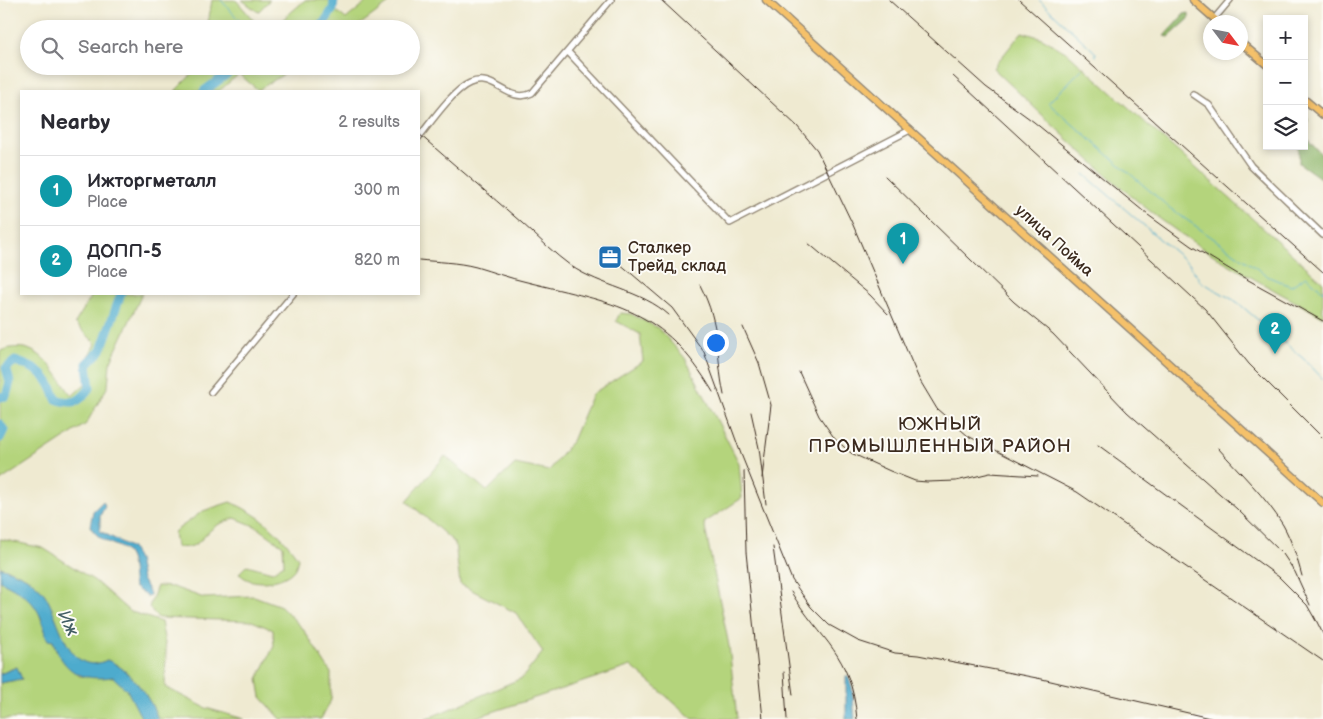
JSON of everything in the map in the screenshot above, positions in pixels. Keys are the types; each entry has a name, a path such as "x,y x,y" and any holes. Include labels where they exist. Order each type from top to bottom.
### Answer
{"main road":[{"name":"улица Пойма","path":"766,0 1234,420 1323,503"},
{"path":"1193,0 1209,15"},
{"path":"1248,49 1263,62"},
{"path":"1308,102 1323,115"}],"street":[{"path":"420,136 468,84 481,80 490,82 513,96 526,96 538,88 611,0"},
{"path":"1220,15 1230,0"},
{"path":"568,52 730,223 910,130"},
{"path":"1193,94 1209,105 1251,166 1323,235"},
{"path":"211,392 292,295"}],"green space":[{"path":"212,0 236,0 253,20 209,20"},
{"path":"242,0 270,0 258,12"},
{"path":"305,0 338,0 336,11 346,19 369,0 384,0 389,3 366,20 282,20"},
{"path":"1189,13 1189,19 1169,37 1164,36 1184,14"},
{"path":"1022,32 1042,38 1069,54 1323,282 1323,317 1240,271 1179,233 1116,183 1054,126 993,68"},
{"path":"191,75 238,75 220,90 176,90"},
{"path":"240,75 282,75 258,90"},
{"path":"1308,140 1323,156 1323,180 1299,163 1299,150 1308,150"},
{"path":"92,295 142,295 110,363 108,386 86,424 0,481 0,351 25,348 35,352 44,358 72,396 87,382 85,363 96,344 75,323"},
{"path":"620,313 631,314 658,328 685,358 739,463 742,498 704,523 729,646 737,719 693,719 631,666 471,719 426,719 522,678 543,652 516,613 460,584 455,543 407,501 445,456 487,491 515,464 549,471 572,441 592,394 643,361 640,334 616,321"},
{"path":"230,502 259,518 284,540 298,558 292,572 280,579 265,582 250,580 239,573 247,565 272,572 284,564 283,546 257,527 235,518 215,526 201,540 189,547 176,547 174,532 203,511"},
{"path":"0,539 43,548 95,581 129,611 161,622 166,649 165,687 206,708 244,719 158,719 150,702 131,676 107,660 92,664 81,661 72,652 47,599 40,589 26,578 0,567"},
{"path":"0,581 21,591 37,607 48,640 53,641 56,650 79,676 112,677 116,679 130,695 142,719 0,719 0,683 22,679 16,667 0,674"},
{"path":"157,586 173,587 204,598 254,596 281,606 303,629 331,673 331,700 321,719 281,719 261,697 258,679 274,646 273,630 252,621 158,618 149,607"}],"water":[{"path":"103,501 105,506 100,516 100,531 132,548 138,560 142,579 150,594 148,597 134,587 131,563 126,552 122,548 100,538 90,526 93,511"},
{"name":"Иж","path":"0,567 23,576 39,587 49,602 66,642 73,653 82,661 93,664 107,660 123,669 138,684 158,719 142,719 127,690 113,677 92,678 83,676 68,668 57,652 53,641 48,640 44,625 36,608 25,596 0,581"},
{"path":"17,667 22,679 0,683 0,674"},
{"path":"846,676 848,676 852,687 855,719 846,719"}],"waterway":[{"path":"221,0 239,20"},
{"path":"326,20 333,9 334,0"},
{"path":"1039,0 1096,53 1096,56"},
{"path":"1082,69 1048,103 1171,209 1269,277 1291,286 1306,276 1323,291"},
{"path":"205,90 226,75"},
{"path":"1084,174 1190,265 1200,281 1237,302 1306,361 1323,379"},
{"path":"0,397 6,396 10,382 6,368 15,361 41,374 50,384 56,399 67,402 79,400 90,388 87,364 101,350 121,295"},
{"path":"0,424 4,430 0,438"}],"railway":[{"path":"661,0 797,126 817,150 853,225 919,379 937,409 968,436 1077,492 1323,661"},
{"path":"889,0 986,87 1034,122 1148,215 1191,246 1323,321"},
{"path":"1019,0 1323,272"},
{"path":"953,76 1205,309 1249,364 1323,438"},
{"path":"420,135 571,266 595,279 634,294 669,315"},
{"path":"885,176 1014,302 1053,334 1127,412 1237,509 1283,554 1295,572 1310,605"},
{"path":"808,243 870,295 888,314"},
{"path":"420,260 476,267 514,279 611,304 634,313 655,326 675,342 694,364 713,392"},
{"path":"619,263 672,308 704,352 741,454 792,580 811,607 829,625 858,641 895,653 918,655 1042,679 1214,719"},
{"path":"700,285 707,300 715,327 724,395"},
{"path":"743,327 759,363 771,405 762,478"},
{"path":"799,372 819,416 835,439 851,453 890,471 915,481 927,482 956,481 990,473 1038,476"},
{"path":"751,412 759,448 766,504"},
{"path":"1098,445 1279,577 1307,605 1316,621"},
{"path":"1218,448 1261,495 1283,525 1302,576"},
{"path":"744,471 746,552 763,719"},
{"path":"773,547 793,695"},
{"path":"791,592 842,663 854,696 857,719"},
{"path":"1314,616 1323,634"},
{"path":"784,672 787,719"}],"place":[{"name":"Сталкер Трейд, склад","path":"610,257"},
{"name":"Ижторгметалл","path":"903,264"},
{"name":"ДОПП-5","path":"1275,354"}],"district":[{"name":"ЮЖНЫЙ ПРОМЫШЛЕННЫЙ РАЙОН","path":"940,435"}]}
